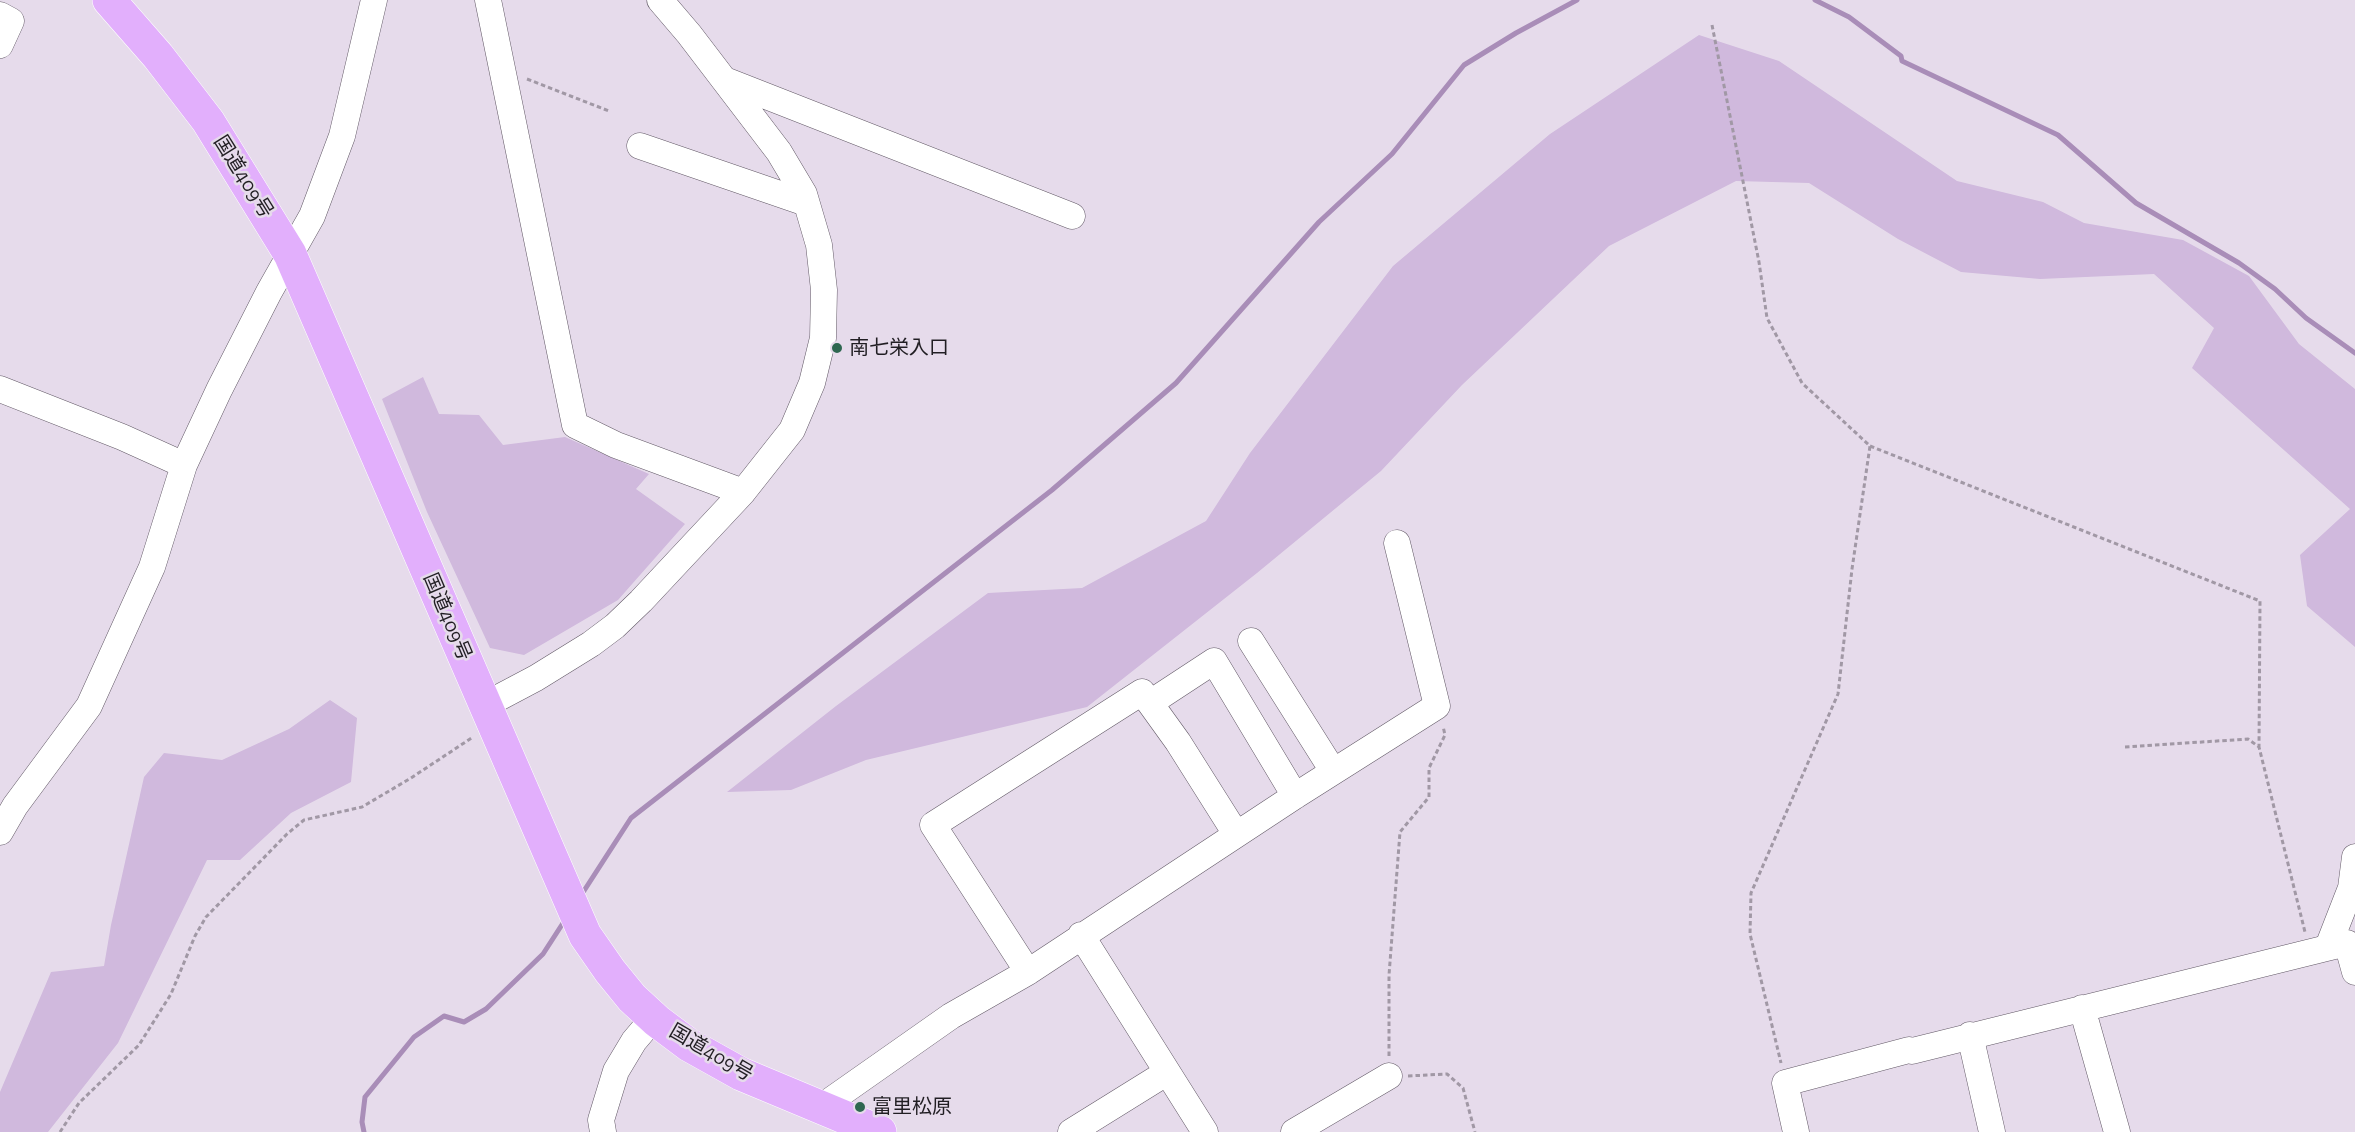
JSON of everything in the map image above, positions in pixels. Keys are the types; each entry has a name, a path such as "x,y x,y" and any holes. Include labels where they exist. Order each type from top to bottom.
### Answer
{"highway":[{"name":"国道409号","path":"109,0 158,56 208,122 290,254 585,935 625,989 657,1021 689,1045 741,1074 880,1132"}],"street":[{"path":"0,832 15,806 89,706 152,567 184,465 224,380 312,216 342,136 374,0"},
{"path":"488,0 575,425 616,446 743,492"},
{"path":"490,714 536,678 615,626 743,492 792,430 812,383 823,338 824,290 819,245 804,194 779,152 689,34 660,0"},
{"path":"0,15 11,21 0,45"},
{"path":"724,80 1072,216"},
{"path":"640,146 807,203"},
{"path":"0,389 122,437 184,465"},
{"path":"820,1108 951,1016 1028,972 1236,834 1437,706 1397,543"},
{"path":"1251,640 1333,771"},
{"path":"1150,703 1214,661 1295,796"},
{"path":"1028,972 933,825 1142,692 1236,834"},
{"path":"2319,949 2350,888 2355,857"},
{"path":"1081,935 1205,1132"},
{"path":"1796,1132 1785,1083 1970,1035 2347,943 2354,963"},
{"path":"2082,1008 2111,1131"},
{"path":"603,1132 601,1120 616,1071 634,1041 645,1028 657,1021"},
{"path":"1970,1035 1992,1132"},
{"path":"1071,1132 1166,1072"},
{"path":"1294,1132 1389,1076"}],"path":[{"path":"1712,25 1759,262 1767,318 1802,383 1870,446 2260,602 2259,747 2319,949"},
{"path":"502,69 609,111"},
{"path":"1785,1083 1750,933 1751,893 1838,694 1852,569 1870,446"},
{"path":"1437,706 1445,735 1429,768 1429,797 1400,832 1389,975 1389,1076 1447,1074 1464,1088 1475,1132"},
{"path":"60,1132 79,1103 139,1045 171,994 195,936 206,917 287,834 304,819 362,807 411,778 490,714"},
{"path":"2125,747 2248,739 2259,747"}],"shaded area":[{"path":"1699,35 1779,61 1957,181 2043,202 2084,223 2183,240 2249,276 2299,344 2355,389 2355,647 2307,606 2300,555 2350,509 2192,368 2214,328 2154,274 2040,279 1961,272 1898,239 1809,183 1736,181 1609,246 1462,385 1381,471 1257,573 1087,707 866,760 791,790 727,792 836,706 988,593 1082,588 1206,521 1250,453 1393,266 1550,134"},
{"path":"423,377 439,414 479,415 503,445 565,437 649,474 636,489 685,524 618,600 524,655 490,648 427,512 382,399"},
{"path":"330,700 357,718 351,782 291,813 240,860 207,860 118,1043 48,1132 0,1132 0,1092 51,972 104,966 144,777 164,753 222,760 289,729"}],"waterway":[{"path":"580,897 631,818 1052,490 1176,383 1319,222 1392,154 1464,65 1516,33 1577,0"},
{"path":"1815,0 1849,17 1901,56 1902,61 2058,135 2136,203 2239,263 2275,289 2306,318 2355,353"},
{"path":"364,1132 362,1122 365,1097 414,1037 444,1016 464,1022 486,1009 543,954 565,920"}],"place":[{"name":"南七栄入口","path":"837,348"},
{"name":"富里松原","path":"860,1107"}]}
